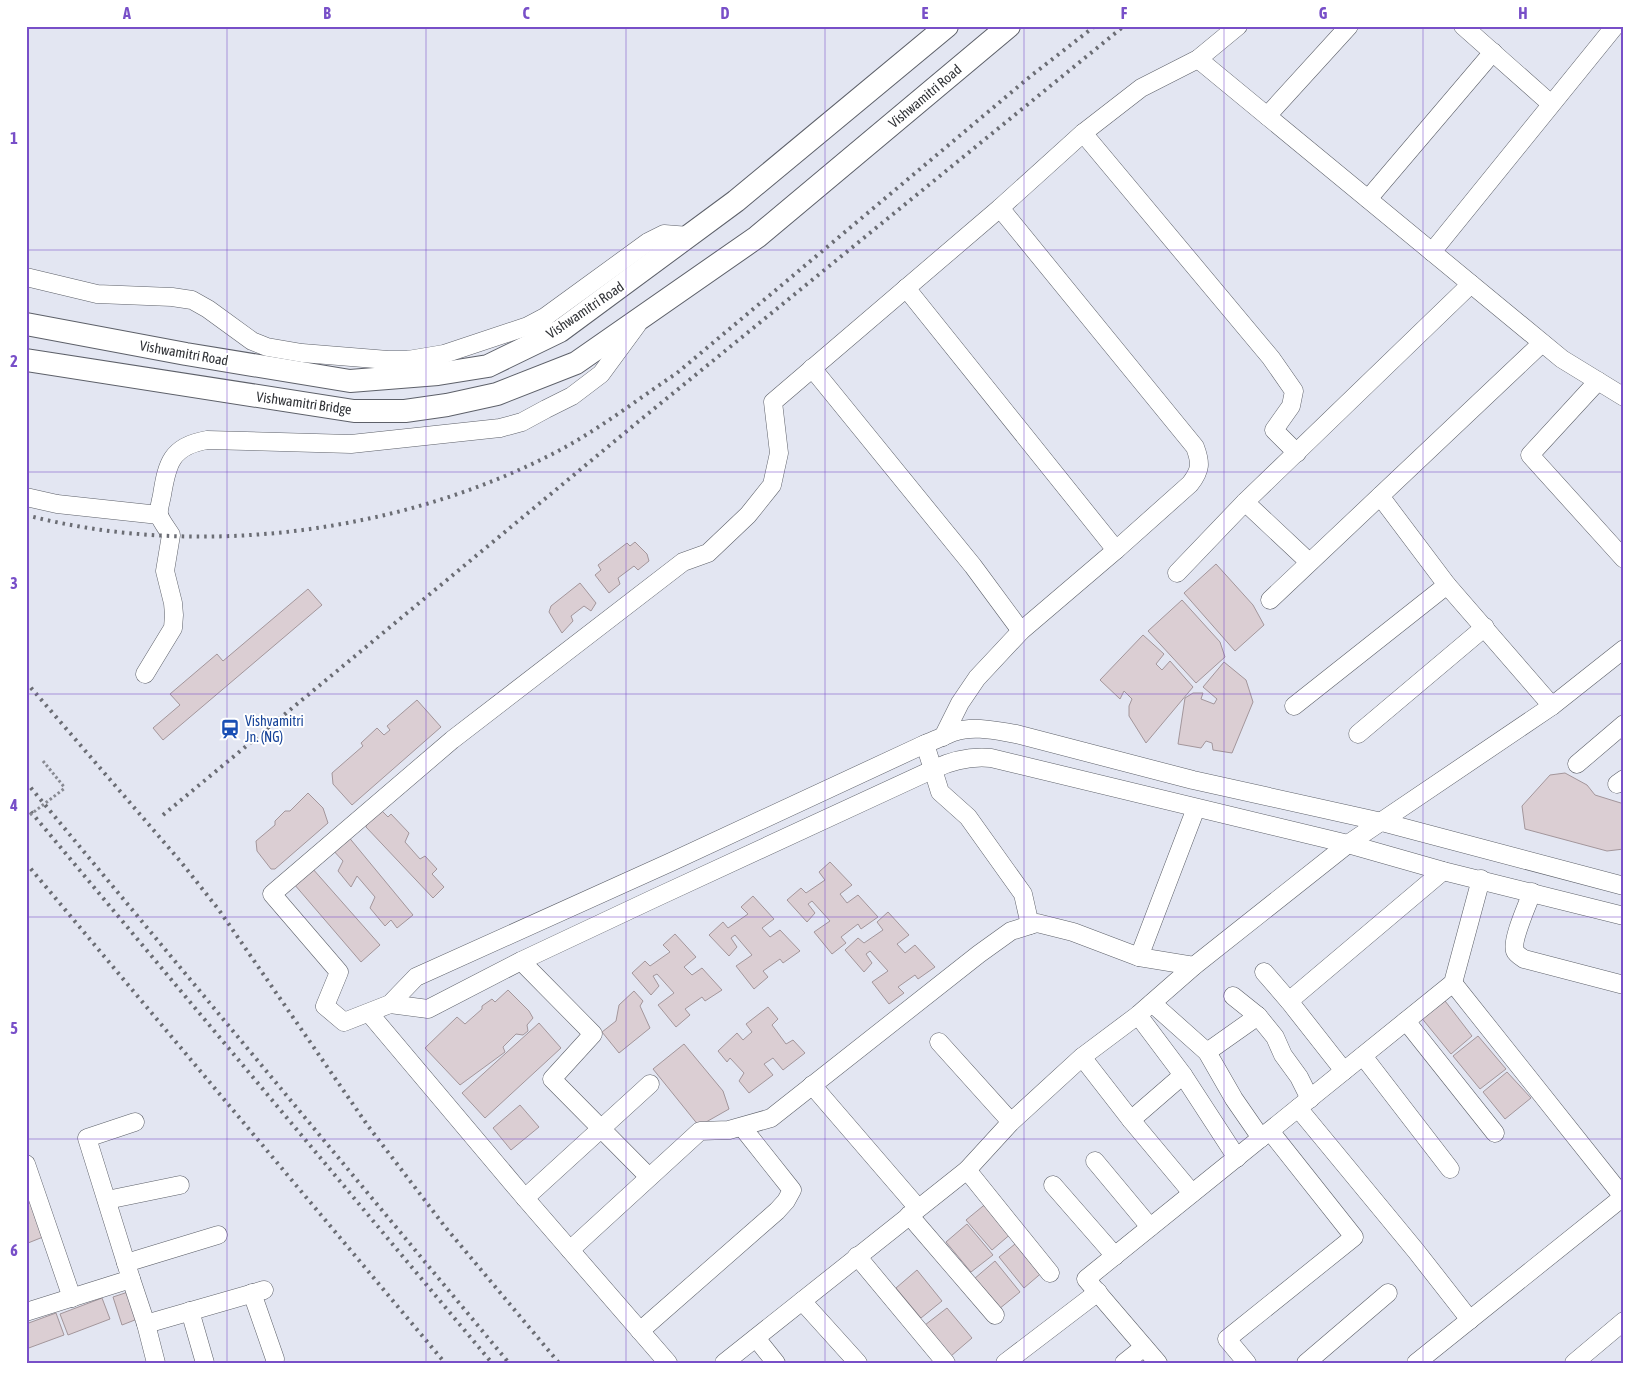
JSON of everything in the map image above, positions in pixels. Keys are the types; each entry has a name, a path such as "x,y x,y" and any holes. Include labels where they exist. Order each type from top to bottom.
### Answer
{"main road":[{"name":"Vishwamitri Road","path":"26,324 186,354 350,381 438,374 488,366 560,331 689,236 736,201 947,26"},
{"name":"Vishwamitri Road","path":"576,363 757,237 1009,26"},
{"name":"Vishwamitri Bridge","path":"26,360 354,411 404,411 489,396 576,363"}],"street":[{"path":"1238,26 1198,59 1141,88 1083,133 1000,208 773,402 779,452 772,485 748,515 708,553 683,562 452,740 272,894 339,972 325,1006 344,1022 390,1004 416,977 644,875 925,744 956,732 971,729 1016,734 1194,780 1382,822 1624,886"},
{"path":"1267,116 1349,26"},
{"path":"1463,26 1551,104"},
{"path":"1432,252 1614,26"},
{"path":"1368,199 1493,52"},
{"path":"1198,59 1562,359 1624,397"},
{"path":"1083,133 1271,358 1294,391 1291,406 1274,430 1297,453"},
{"path":"943,737 960,703 976,678 1021,631 1190,484 1196,477 1199,469 1200,459 1195,447 1000,208"},
{"path":"26,277 97,294 172,297 192,300 208,309 252,341 267,347 302,353 408,360 444,354 528,326 545,317 648,242 664,234 689,236"},
{"path":"1177,573 1246,502 1471,284"},
{"path":"906,288 1116,550"},
{"path":"146,674 173,628 174,615 165,571 171,535 159,515 166,469 172,458 193,442 207,440 351,444 500,428 522,422 572,396 601,374 643,316"},
{"path":"1270,600 1542,343"},
{"path":"812,368 973,566 1021,631"},
{"path":"1598,381 1530,455 1624,559"},
{"path":"1380,496 1447,585 1552,706"},
{"path":"26,497 57,504 159,515"},
{"path":"1246,502 1309,562"},
{"path":"1294,706 1447,585"},
{"path":"1358,734 1484,627"},
{"path":"724,1363 967,1170 1011,1122 1082,1057 1138,1015 1194,966 1348,844 1552,706 1624,649"},
{"path":"1577,764 1624,724"},
{"path":"925,744 940,792 968,817 1023,894 1030,925"},
{"path":"390,1004 428,1009 522,962 934,769 963,758 991,758 1348,844 1624,916"},
{"path":"1139,957 1196,808"},
{"path":"1290,1001 1443,870"},
{"path":"1158,1363 1086,1279 1453,983 1481,879"},
{"path":"1532,892 1514,942 1515,951 1519,956 1524,959 1624,985"},
{"path":"570,1250 700,1131 729,1130 771,1118 812,1084 1011,931 1037,923 1073,932 1139,957 1194,966"},
{"path":"522,962 593,1034 552,1079 649,1177"},
{"path":"1264,972 1290,1001 1344,1071"},
{"path":"1416,1363 1623,1198 1453,983"},
{"path":"1232,996 1258,1016 1275,1037 1283,1055 1299,1077 1304,1104 1470,1320"},
{"path":"1152,1003 1207,1052 1234,1099 1354,1237 1227,1339 1247,1363"},
{"path":"369,1013 525,1198 668,1363"},
{"path":"1138,1015 1183,1075 1237,1158"},
{"path":"1207,1052 1258,1016"},
{"path":"1406,1021 1495,1133"},
{"path":"939,1042 1011,1122"},
{"path":"1363,1056 1450,1169"},
{"path":"1082,1057 1131,1120 1192,1193"},
{"path":"1131,1120 1183,1075"},
{"path":"525,1198 650,1084"},
{"path":"812,1084 995,1315"},
{"path":"135,1122 87,1138 146,1324 156,1363"},
{"path":"640,1331 777,1211 786,1202 792,1190 742,1127"},
{"path":"1095,1161 1150,1228"},
{"path":"26,1164 72,1298"},
{"path":"967,1170 1050,1274"},
{"path":"106,1200 180,1184"},
{"path":"1053,1185 1115,1256"},
{"path":"26,1312 72,1298 128,1271 218,1235"},
{"path":"857,1256 946,1363"},
{"path":"146,1324 258,1292 275,1359"},
{"path":"1006,1363 1098,1292"},
{"path":"1306,1363 1388,1293"},
{"path":"802,1301 858,1363"},
{"path":"190,1311 205,1363"},
{"path":"1574,1363 1623,1324"},
{"path":"756,1338 776,1363"},
{"path":"1124,1363 1144,1347"}],"path":[{"path":"26,818 64,788 43,761"}],"building":[{"path":"635,542 647,554 649,561 638,570 634,566 618,578 620,584 609,593 595,575 601,570 598,565 627,543 630,546"},
{"path":"1216,564 1253,605 1264,625 1235,651 1184,593"},
{"path":"580,583 596,603 591,611 584,606 571,616 573,621 562,633 549,612 551,606"},
{"path":"308,589 322,605 163,740 153,728 180,705 170,694 217,654 223,661"},
{"path":"1182,600 1220,642 1225,657 1196,683 1148,631"},
{"path":"1143,635 1164,654 1156,664 1162,670 1170,661 1193,687 1146,743 1129,716 1129,706 1132,699 1124,691 1120,699 1100,680"},
{"path":"1224,662 1246,680 1253,702 1232,753 1213,750 1212,743 1206,741 1201,748 1178,744 1185,698 1193,693 1203,693 1201,699 1214,704 1217,699 1203,687"},
{"path":"417,700 441,727 352,805 333,784 332,773 363,746 361,743 377,728 384,735 390,730 387,726"},
{"path":"1565,773 1587,785 1595,795 1624,804 1624,849 1607,851 1525,829 1522,806 1550,775"},
{"path":"308,793 323,808 328,823 275,869 271,869 257,851 256,841 275,825 275,821 285,811 290,811"},
{"path":"380,809 388,817 391,814 409,833 405,842 420,859 425,856 437,869 432,874 444,887 433,898 366,827 368,821"},
{"path":"347,835 413,915 397,928 391,920 385,926 370,908 375,897 357,876 351,887 338,871 343,861 331,848"},
{"path":"830,862 852,885 840,894 847,903 858,895 878,917 861,929 858,924 841,937 846,943 832,954 814,932 830,921 812,901 808,904 815,913 807,922 787,900 801,888 806,893 825,880 819,872"},
{"path":"312,868 380,945 361,962 294,884"},
{"path":"753,896 774,919 762,928 770,937 780,930 800,951 783,963 780,959 763,971 768,977 754,989 736,966 752,955 735,935 731,938 737,947 729,956 709,935 723,922 728,928 748,914 741,907"},
{"path":"888,912 909,935 897,944 905,953 915,945 935,967 918,979 915,975 898,987 904,993 889,1004 872,982 888,971 870,951 866,954 872,963 864,972 845,950 858,938 864,943 883,930 877,922"},
{"path":"675,934 696,957 684,967 692,975 702,968 722,990 705,1001 702,997 685,1009 690,1015 676,1027 658,1005 674,993 657,974 653,976 659,986 651,995 632,973 645,961 650,966 670,952 663,945"},
{"path":"508,990 529,1011 533,1018 527,1025 528,1031 523,1035 516,1034 503,1047 505,1052 460,1085 425,1048 457,1017 465,1024 482,1009 482,1006 492,999 495,1002"},
{"path":"634,991 643,1001 640,1006 650,1028 619,1053 602,1032 616,1021 619,1005"},
{"path":"1442,997 1472,1036 1451,1054 1420,1016"},
{"path":"768,1007 778,1019 772,1025 786,1044 793,1040 805,1053 783,1070 773,1058 764,1064 773,1075 749,1093 739,1081 744,1073 730,1058 727,1062 718,1051 737,1033 743,1040 752,1032 746,1024"},
{"path":"539,1023 561,1048 485,1118 462,1093"},
{"path":"1478,1036 1506,1069 1480,1089 1453,1056"},
{"path":"684,1044 723,1091 729,1109 699,1126 653,1069"},
{"path":"1507,1072 1531,1098 1505,1119 1483,1092"},
{"path":"520,1105 539,1127 511,1150 493,1128"},
{"path":"32,1193 48,1235 28,1243 26,1238 26,1196"},
{"path":"988,1202 1013,1232 992,1250 966,1220"},
{"path":"967,1224 993,1255 971,1272 946,1242"},
{"path":"1020,1240 1045,1270 1024,1288 999,1257"},
{"path":"995,1261 1020,1292 999,1309 974,1279"},
{"path":"917,1270 942,1301 921,1318 896,1288"},
{"path":"131,1291 140,1318 122,1325 113,1297"},
{"path":"102,1298 110,1319 68,1335 60,1314"},
{"path":"947,1308 972,1338 951,1356 925,1325"},
{"path":"56,1313 64,1335 26,1349 26,1324"}],"railway":[{"path":"26,515 92,529 160,536 229,536 299,530 367,519 435,502 499,478 560,450 605,423 677,373 1032,75 1095,26"},
{"path":"163,815 639,421 1124,26"},
{"path":"26,682 181,862 219,910 368,1126 446,1228 559,1363"},
{"path":"26,782 509,1363"},
{"path":"26,806 492,1363"},
{"path":"26,863 445,1363"}],"place":[{"name":"Vishvamitri Jn. (NG)","path":"230,729"}]}
